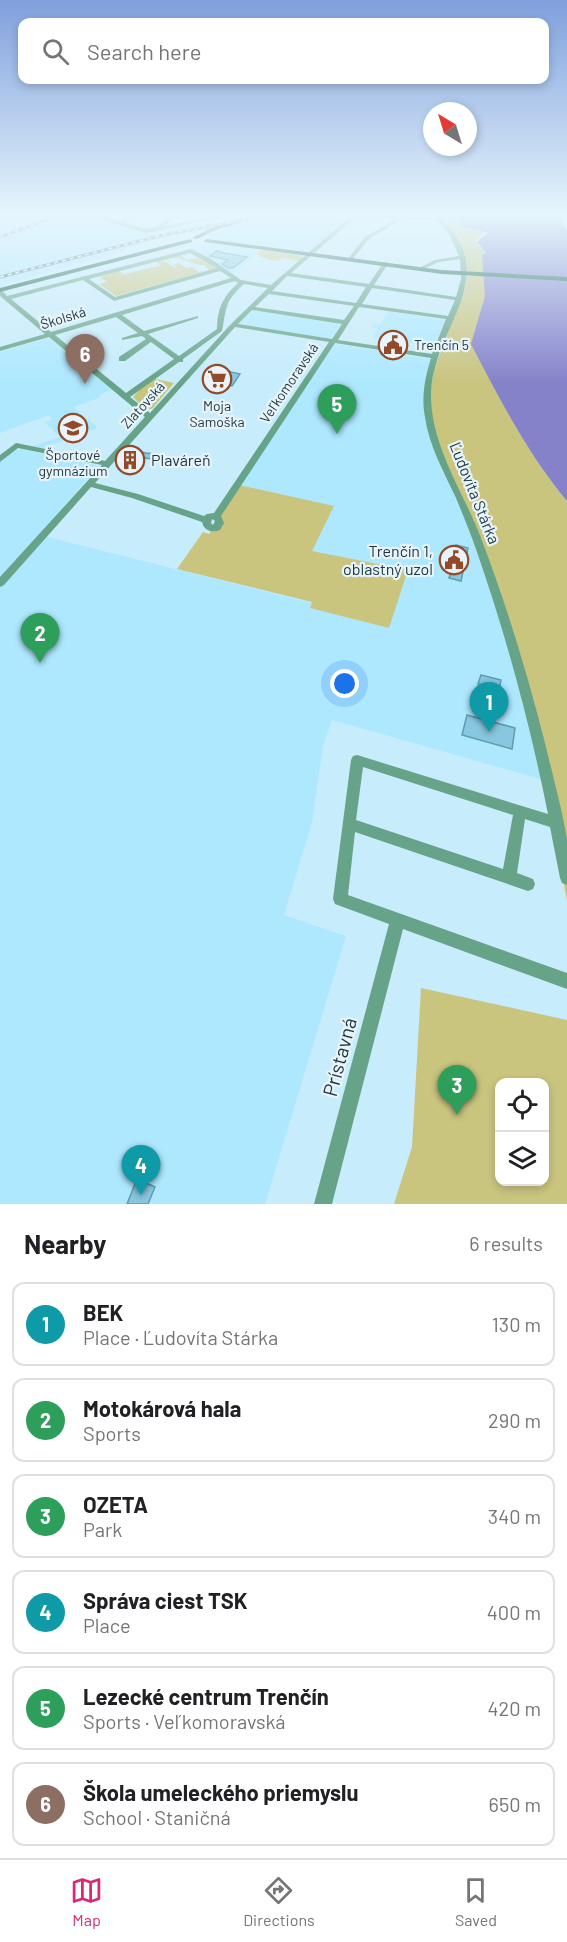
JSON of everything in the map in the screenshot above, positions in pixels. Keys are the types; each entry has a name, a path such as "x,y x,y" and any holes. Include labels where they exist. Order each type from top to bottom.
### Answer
{"main road":[{"path":"0,290 78,270"},
{"path":"437,270 567,279"}],"street":[{"path":"0,305 9,300 115,270"},
{"path":"84,278 114,299 216,270"},
{"path":"222,270 239,280 270,289 357,305 450,318"},
{"name":"Zlatovská","path":"0,583 150,417 220,332 233,325 291,270"},
{"name":"Veľkomoravská","path":"90,484 135,496 205,520 216,517 381,270"},
{"name":"Ľudovíta Stárka","path":"464,270 465,277 459,299 435,357 427,397 428,416 440,454 463,505 491,578 539,740 567,878"},
{"path":"286,274 459,299"},
{"path":"126,397 220,332 220,310 239,280"},
{"name":"Školská","path":"0,349 239,280"},
{"path":"0,290 9,300 150,417"},
{"path":"250,308 345,322"},
{"path":"117,314 180,360"},
{"path":"137,348 121,337 196,317"},
{"path":"233,325 435,357"},
{"path":"122,359 150,339"},
{"path":"0,459 16,446 108,464"},
{"path":"557,823 357,760 340,899 567,981"},
{"path":"509,878 520,811"},
{"path":"349,824 528,884"},
{"name":"Prístavná","path":"323,1204 398,920"}],"shaded area":[{"path":"0,270 55,270 0,285"},
{"path":"141,270 199,272 209,270 116,296 99,284 107,282 100,277 119,271 127,276 125,274"},
{"path":"223,270 239,270 236,273 231,275"},
{"path":"467,270 485,270 485,273"},
{"path":"483,270 567,270 567,501 539,465 503,405 471,344 485,296"},
{"path":"467,276 485,276 485,296 472,344 527,445 567,501 567,901 544,780 534,711 433,429 429,401 434,369 465,289"},
{"path":"252,310 341,324 332,337 327,338 240,324"},
{"path":"388,311 446,320 434,346 373,337 378,329 371,327 373,323 381,324"},
{"path":"49,338 112,390 101,394 99,398 73,407 97,427 95,429 43,448 33,446 60,437 45,422 53,420 49,415 0,433 0,352"},
{"path":"335,344 437,360 479,538 544,780 332,720 323,745 312,822 284,915 346,936 265,1204 0,1204 0,462 12,451 21,449 99,466 39,535 312,603 310,607 407,570 311,551 333,507 239,485"},
{"path":"155,379 174,383 152,409 144,408 133,397 141,388"},
{"path":"239,485 334,506 312,551 408,570 389,628 310,608 312,602 177,569 203,532 209,534"},
{"path":"421,988 567,1020 567,1204 394,1204 412,1147"}],"building":[{"path":"222,370 240,374 232,386 211,382"},
{"name":"Plaváreň","path":"132,450 156,454 151,459 139,457 128,469 117,466"},
{"path":"456,545 468,548 461,581 449,578 451,572 448,571"},
{"path":"481,675 501,680 497,700 505,702 502,712 488,708 490,698 483,696 486,686 478,684"},
{"path":"467,715 515,728 512,749 462,735"},
{"path":"137,1179 155,1187 148,1204 127,1204"}],"railway":[{"path":"0,277 26,270"}],"place":[{"name":"Trenčín 5","path":"393,345"},
{"name":"Moja Samoška","path":"217,379"},
{"name":"Škola umeleckého priemyslu","path":"85,384"},
{"name":"Športové gymnázium","path":"73,428"},
{"name":"Lezecké centrum Trenčín","path":"337,434"},
{"name":"Plaváreň","path":"130,460"},
{"name":"Trenčín 1, oblastný uzol","path":"454,560"},
{"name":"Motokárová hala","path":"40,663"},
{"name":"BEK","path":"489,732"},
{"name":"OZETA","path":"457,1115"},
{"name":"Správa ciest TSK","path":"141,1195"}]}
